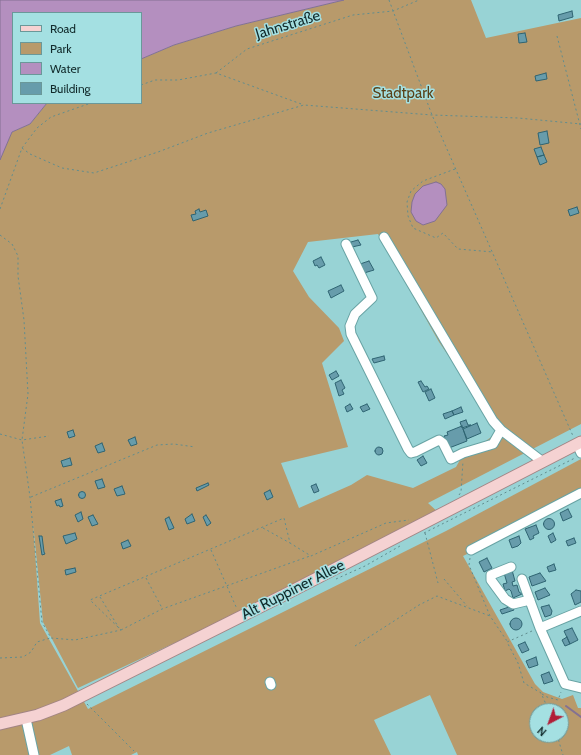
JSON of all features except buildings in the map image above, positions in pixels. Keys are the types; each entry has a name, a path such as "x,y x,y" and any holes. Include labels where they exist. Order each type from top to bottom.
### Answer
{"main road":[{"name":"Alt Ruppiner Allee","path":"0,724 26,719 64,705 543,462 580,446"}],"street":[{"path":"384,237 493,421 501,430 543,462"},
{"path":"346,244 372,296 371,300 355,314 350,326 351,334 411,453 439,440 443,443 451,459 463,453 493,444 501,430"},
{"path":"471,550 581,493"},
{"path":"511,567 491,575 491,580 506,600 513,604 530,600"},
{"path":"522,578 540,628 565,684 581,688"},
{"path":"540,628 581,611"},
{"path":"26,719 34,755"}],"path":[{"path":"389,0 432,115 580,446"},
{"name":"Jahnstraße","path":"216,73 246,49 353,15 393,11 418,0"},
{"path":"557,36 581,129"},
{"path":"142,85 155,80 178,80 216,73 304,105 432,115 518,118 580,124"},
{"path":"0,209 22,148 37,128 51,117 88,104"},
{"path":"22,148 30,154 62,168 94,173 158,152 208,133 304,105"},
{"path":"456,169 423,181 411,191 407,202 408,216 413,228 436,238 443,233 458,249 493,252"},
{"path":"0,235 12,244 18,256 18,276 22,307 28,394 22,440 30,497 42,622 51,638"},
{"path":"0,434 22,440 49,436"},
{"path":"30,497 157,445 174,444 195,446"},
{"path":"456,499 461,492 463,453"},
{"path":"121,630 90,600 284,518 290,543"},
{"path":"0,658 23,657 32,652 38,642 51,638 75,640 121,630 162,609 311,556 386,524 415,519"},
{"path":"262,527 311,556"},
{"path":"425,533 438,583"},
{"path":"211,549 240,617"},
{"path":"471,550 469,565 490,616 507,642 518,663 524,683 547,698 558,700 565,684"},
{"path":"145,577 162,609"},
{"path":"444,579 468,607"},
{"path":"99,596 121,630"},
{"path":"355,646 419,605 437,596 490,616"},
{"path":"507,642 540,628"},
{"path":"541,693 545,703"},
{"path":"87,704 134,751"},
{"path":"559,743 563,755"}],"green space":[{"name":"Stadtpark","path":"344,0 471,0 486,38 581,18 581,424 428,503 440,514 243,611 78,688 43,622 33,523 40,623 88,709 446,531 581,459 581,498 463,556 535,684 543,692 562,699 573,695 578,708 581,708 581,755 457,755 430,695 374,720 391,755 138,755 137,752 131,755 72,755 69,746 50,755 0,755 0,160 12,132 30,124 46,104 142,104 142,59 174,45 236,26","holes":["378,234 439,342 500,431 461,458 456,467 413,488 367,475 351,485 299,508 281,463 348,447 322,363 344,341 339,328 309,297 293,271 308,242"]}],"water":[{"path":"0,0 344,0 236,26 174,45 142,59 142,12 12,12 12,104 46,104 30,124 12,132 0,160"},
{"path":"436,182 441,184 445,189 447,205 435,221 423,225 416,221 411,212 412,202 415,194 423,186"}],"waterway":[{"path":"569,708 581,717"}]}
